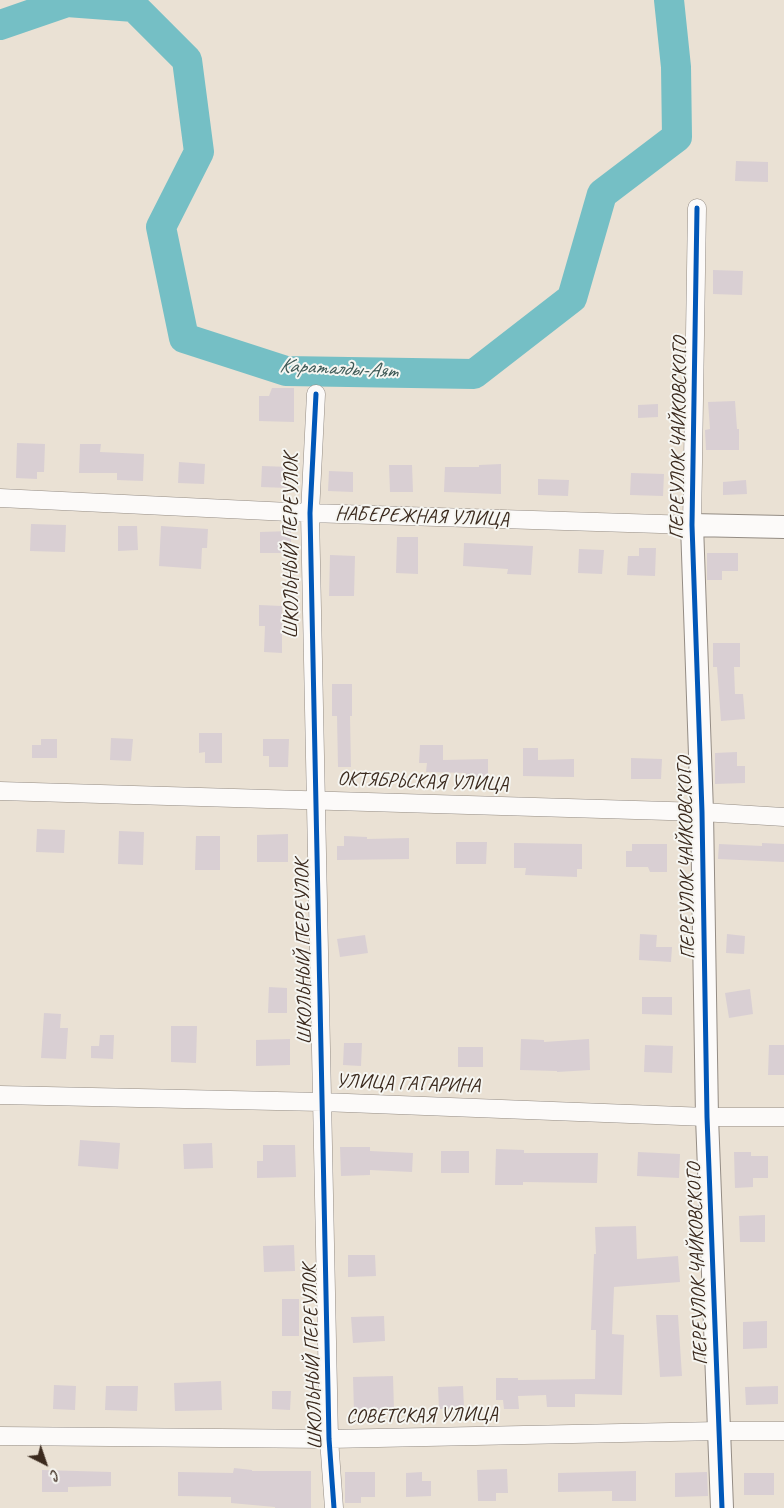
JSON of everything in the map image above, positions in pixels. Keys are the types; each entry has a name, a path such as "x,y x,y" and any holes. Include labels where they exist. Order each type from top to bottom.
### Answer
{"street":[{"name":"ПЕРЕУЛОК ЧАЙКОВСКОГО","path":"697,208 692,525 702,812 707,1117 722,1508"},
{"name":"ШКОЛЬНЫЙ ПЕРЕУЛОК","path":"316,394 310,514 329,1439 334,1508"},
{"name":"НАБЕРЕЖНАЯ УЛИЦА","path":"0,498 310,514 784,527"},
{"name":"ОКТЯБРЬСКАЯ УЛИЦА","path":"0,792 702,812 784,817"},
{"name":"УЛИЦА ГАГАРИНА","path":"0,1095 322,1102 707,1117 784,1117"},
{"name":"СОВЕТСКАЯ УЛИЦА","path":"0,1436 329,1439 784,1431"}],"building":[{"path":"736,161 768,162 768,182 735,181"},
{"path":"713,270 743,271 742,295 713,294"},
{"path":"272,388 294,388 294,422 259,421 259,396 269,396"},
{"path":"735,401 737,429 739,429 739,450 706,450 705,430 710,429 708,402"},
{"path":"658,404 658,417 638,418 638,405"},
{"path":"17,443 45,444 44,472 37,472 37,479 16,478"},
{"path":"80,444 101,444 100,452 144,454 143,481 117,480 117,473 79,473"},
{"path":"179,462 205,464 204,484 178,483"},
{"path":"501,464 501,494 444,492 445,467 479,467 479,465"},
{"path":"389,465 412,465 413,492 390,492"},
{"path":"262,466 289,467 288,488 261,487"},
{"path":"329,471 353,472 353,492 328,491"},
{"path":"631,473 664,474 663,496 630,495"},
{"path":"538,479 569,480 568,496 538,495"},
{"path":"746,480 747,494 723,495 723,482"},
{"path":"31,524 66,525 65,552 30,551"},
{"path":"118,526 137,526 138,550 118,551"},
{"path":"161,526 208,529 207,548 202,548 201,569 159,566"},
{"path":"291,531 291,553 260,553 260,532"},
{"path":"397,537 418,537 418,574 396,573"},
{"path":"464,543 533,546 531,575 507,574 508,569 463,566"},
{"path":"639,548 656,548 655,576 627,575 628,556 639,556"},
{"path":"579,549 604,550 602,574 578,573"},
{"path":"707,553 738,553 738,571 722,571 722,580 707,580"},
{"path":"330,555 355,556 354,596 329,596"},
{"path":"259,605 282,606 282,653 264,652 265,626 259,626"},
{"path":"713,643 740,643 740,667 734,667 735,694 743,694 745,719 721,721 717,667 713,667"},
{"path":"332,684 352,684 352,716 350,716 351,767 338,767 337,716 332,716"},
{"path":"199,733 222,733 222,763 205,763 205,752 199,753"},
{"path":"111,738 133,739 131,761 110,760"},
{"path":"41,739 57,739 57,758 32,758 32,745 41,745"},
{"path":"263,739 289,739 288,767 269,767 269,756 263,756"},
{"path":"420,745 443,745 443,760 488,759 488,778 466,778 466,773 426,772 427,763 419,763"},
{"path":"523,748 538,748 538,760 574,759 574,777 523,776"},
{"path":"737,752 737,766 745,766 745,783 715,784 715,753"},
{"path":"631,758 662,759 661,779 631,779"},
{"path":"37,829 65,830 64,853 36,852"},
{"path":"119,831 144,832 143,865 118,864"},
{"path":"288,834 288,862 257,862 257,835"},
{"path":"196,836 220,836 220,870 195,870"},
{"path":"344,836 367,837 367,839 409,838 409,859 337,860 337,846 344,846"},
{"path":"456,842 487,842 486,864 456,864"},
{"path":"514,843 582,844 582,869 577,869 577,877 525,875 526,868 514,868"},
{"path":"762,843 784,844 784,862 718,859 719,844 762,846"},
{"path":"632,844 667,844 667,872 650,872 648,867 626,867 626,851 632,851"},
{"path":"640,934 657,935 656,947 672,947 671,962 639,960"},
{"path":"727,934 745,936 744,954 726,953"},
{"path":"365,935 368,953 340,957 337,939"},
{"path":"269,987 287,988 287,1013 268,1013"},
{"path":"750,989 753,1014 729,1018 725,993"},
{"path":"642,997 672,997 672,1015 642,1014"},
{"path":"44,1013 61,1014 60,1028 68,1028 66,1059 41,1058"},
{"path":"171,1026 197,1026 196,1063 171,1062"},
{"path":"100,1035 114,1035 113,1059 91,1058 91,1046 99,1046"},
{"path":"290,1039 290,1065 256,1066 256,1040"},
{"path":"521,1039 544,1040 544,1042 589,1039 590,1070 557,1072 520,1070"},
{"path":"344,1043 362,1043 361,1066 343,1065"},
{"path":"645,1045 673,1046 672,1073 644,1072"},
{"path":"769,1045 784,1045 784,1075 768,1075"},
{"path":"458,1047 483,1047 483,1067 458,1067"},
{"path":"80,1140 120,1143 118,1169 78,1166"},
{"path":"212,1143 213,1168 184,1169 183,1144"},
{"path":"263,1145 295,1145 296,1177 257,1178 257,1161 263,1161"},
{"path":"340,1147 370,1147 370,1151 413,1153 412,1172 370,1170 370,1175 341,1176"},
{"path":"496,1149 524,1150 524,1153 598,1153 597,1183 523,1182 523,1185 495,1185"},
{"path":"441,1151 469,1151 469,1173 441,1173"},
{"path":"638,1152 680,1154 679,1178 637,1176"},
{"path":"734,1152 751,1152 751,1156 768,1156 768,1178 753,1178 753,1187 735,1188"},
{"path":"765,1215 765,1242 740,1242 739,1216"},
{"path":"636,1226 637,1259 678,1256 680,1282 614,1287 612,1334 624,1335 622,1395 575,1394 575,1407 547,1407 546,1395 518,1396 519,1409 504,1409 503,1400 496,1400 496,1378 518,1378 518,1380 595,1379 596,1330 591,1330 594,1254 596,1254 595,1227"},
{"path":"294,1245 295,1271 264,1272 263,1246"},
{"path":"348,1255 375,1255 376,1276 348,1277"},
{"path":"282,1299 299,1299 299,1336 282,1336"},
{"path":"656,1315 678,1315 682,1376 660,1377"},
{"path":"384,1316 385,1341 353,1343 351,1317"},
{"path":"767,1321 767,1348 743,1349 743,1322"},
{"path":"393,1376 394,1410 354,1412 353,1377"},
{"path":"221,1381 222,1410 175,1411 174,1383"},
{"path":"54,1385 76,1386 75,1410 53,1409"},
{"path":"106,1386 138,1386 137,1411 105,1410"},
{"path":"463,1386 464,1408 439,1409 438,1387"},
{"path":"778,1386 778,1404 746,1405 745,1387"},
{"path":"272,1391 291,1391 290,1410 272,1409"},
{"path":"234,1468 252,1471 311,1471 311,1508 275,1508 231,1503 231,1497 178,1496 178,1472 233,1473"},
{"path":"507,1469 508,1493 496,1493 496,1501 478,1501 477,1470"},
{"path":"42,1470 111,1472 111,1486 68,1487 68,1492 42,1492"},
{"path":"636,1471 636,1501 612,1501 612,1491 558,1492 558,1473"},
{"path":"345,1472 375,1472 375,1497 361,1497 361,1503 345,1503"},
{"path":"422,1472 422,1481 431,1481 431,1496 406,1497 406,1473"},
{"path":"707,1472 708,1496 675,1497 675,1473"},
{"path":"744,1473 774,1473 774,1495 744,1495"}],"waterway":[{"name":"Караталды-Аят","path":"0,25 67,2 134,7 187,60 199,152 161,227 184,338 286,371 474,374 572,298 602,194 677,137 676,67 669,0"}],"cycle path":[{"path":"697,208 692,525 702,812 707,1117 722,1508"},
{"path":"316,394 310,513 329,1439 334,1508"}]}
